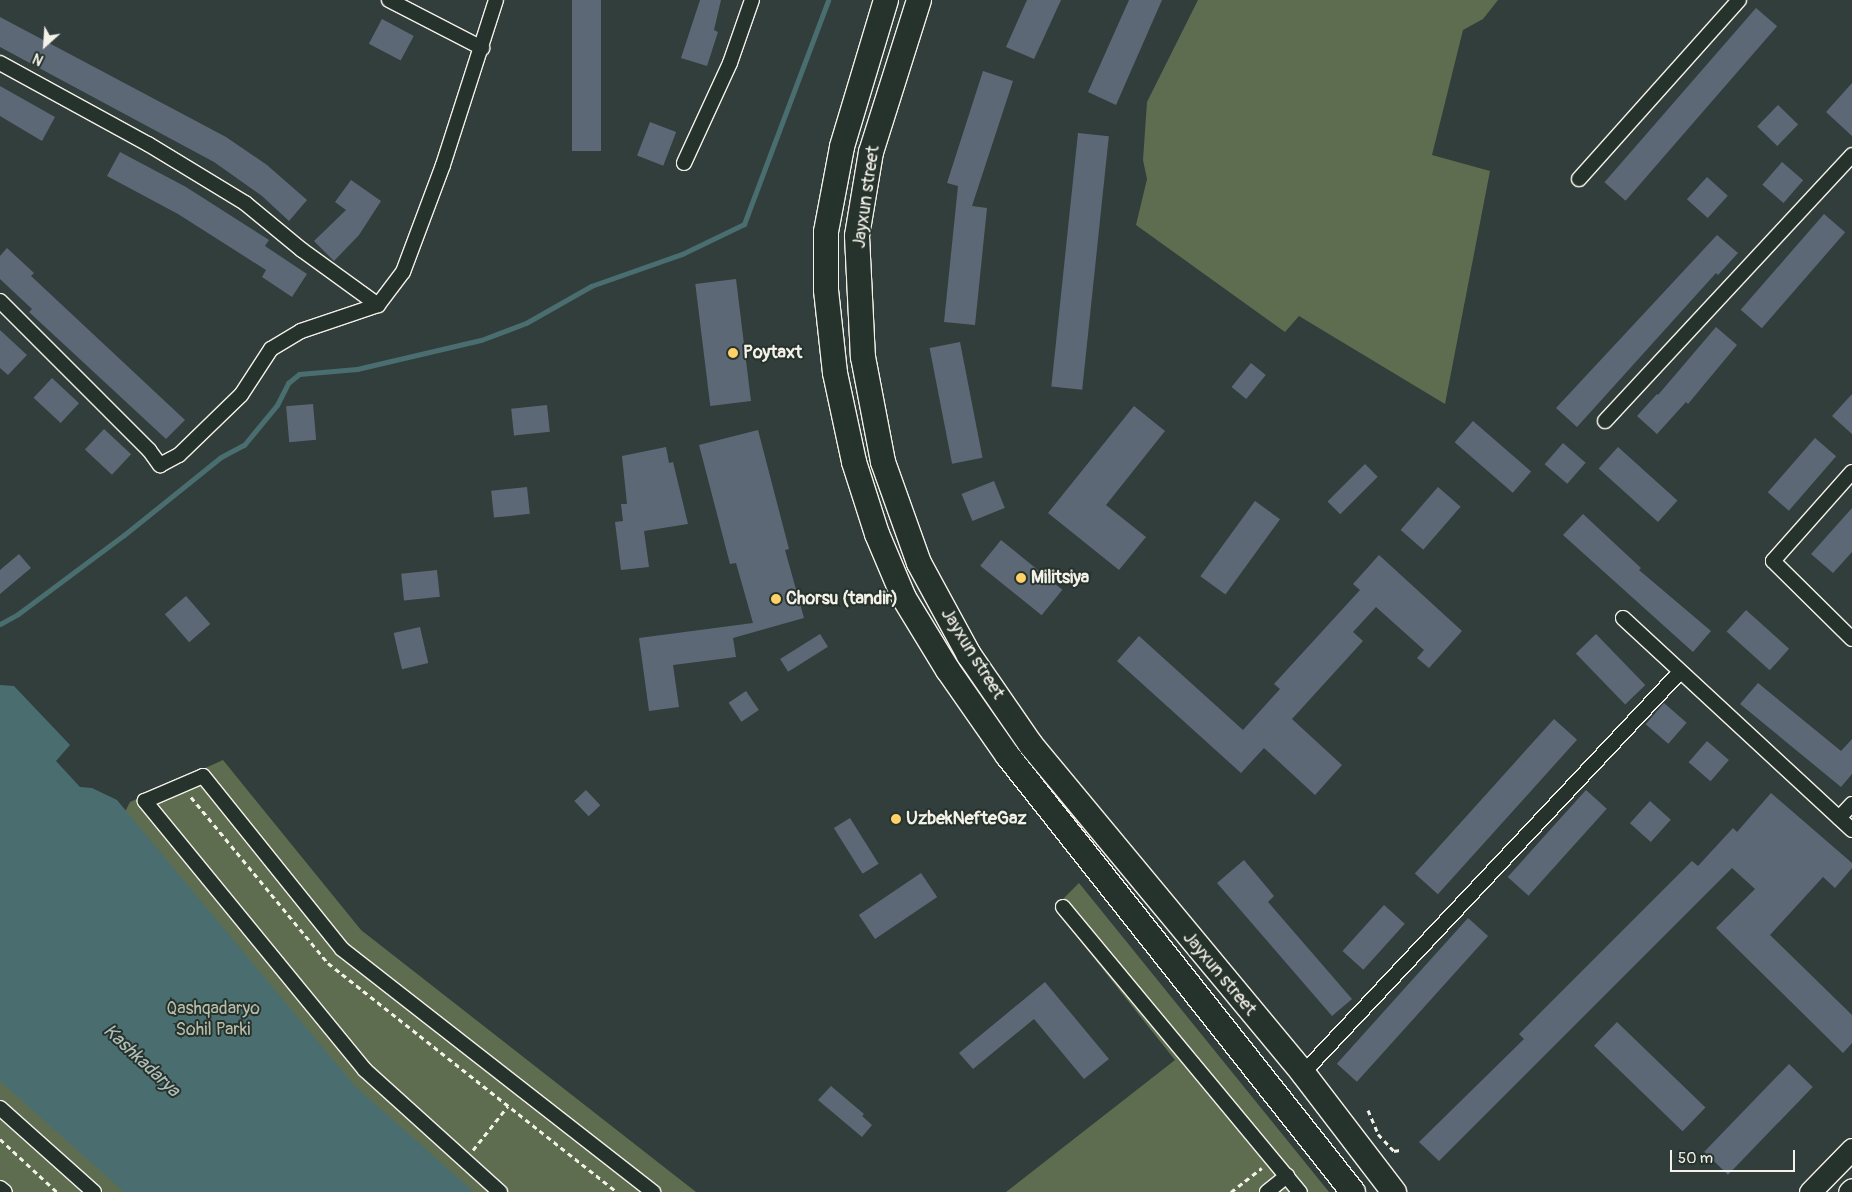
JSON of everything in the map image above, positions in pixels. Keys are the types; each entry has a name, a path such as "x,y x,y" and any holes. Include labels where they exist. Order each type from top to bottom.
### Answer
{"highway":[{"name":"Jayxun street","path":"886,0 842,147 826,232 826,290 835,374 854,462 877,534 904,598 948,670 1008,756 1353,1192"},
{"name":"Jayxun street","path":"919,0 870,152 857,236 863,357 883,462 919,563 969,655 1031,745 1303,1073 1394,1192"}],"main road":[{"path":"1810,1192 1852,1149"},
{"path":"1849,1192 1852,1189"}],"street":[{"path":"388,0 482,48"},
{"path":"0,301 149,450 160,466 179,455 240,394 271,349 301,331 378,305 403,272 482,48 496,0"},
{"path":"684,163 730,63 752,0"},
{"path":"1579,179 1739,0"},
{"path":"0,64 148,144 245,203 302,250 378,305"},
{"path":"1605,421 1852,155"},
{"path":"1852,472 1773,561 1852,639"},
{"path":"1623,618 1852,830"},
{"path":"1303,1073 1680,672"},
{"path":"500,1192 365,1070 145,801 203,776 342,949 652,1192"},
{"path":"1838,818 1852,804"},
{"path":"1063,907 1300,1192"},
{"path":"0,1108 94,1192"},
{"path":"1267,1192 1287,1176"},
{"path":"0,1188 5,1192"}],"path":[{"path":"465,1160 508,1106"},
{"path":"1368,1110 1378,1134 1394,1151 1400,1150"},
{"path":"0,1139 57,1192"},
{"path":"1231,1192 1273,1160"}],"green space":[{"path":"1198,0 1498,0 1483,19 1463,30 1432,155 1490,171 1445,404 1299,316 1285,332 1136,225 1147,179 1143,160 1147,102"},
{"name":"Qashqadaryo Sohil Parki","path":"223,760 361,930 696,1192 0,1192 0,1059 130,802"},
{"path":"1079,883 1329,1192 1006,1192 1175,1060 1054,908"}],"water":[{"name":"Kashkadarya","path":"0,685 14,686 70,745 56,761 80,787 92,788 117,800 355,1086 474,1192 124,1192 0,1081"}],"building":[{"path":"572,0 601,0 601,151 572,151"},
{"path":"700,0 721,0 714,30 718,32 707,66 681,58"},
{"path":"1027,0 1061,0 1034,59 1006,47"},
{"path":"1129,0 1162,0 1116,105 1088,92"},
{"path":"1756,8 1777,26 1626,201 1604,182"},
{"path":"0,17 226,137 267,165 307,200 289,221 262,196 214,162 0,47"},
{"path":"382,19 414,36 401,61 369,44"},
{"path":"983,71 1013,81 972,206 987,208 975,325 944,322 958,186 947,183"},
{"path":"1852,83 1852,136 1826,112"},
{"path":"0,86 55,117 42,141 0,116"},
{"path":"1778,105 1798,124 1777,146 1757,127"},
{"path":"650,122 676,132 663,166 637,156"},
{"path":"1078,133 1109,136 1082,390 1051,387"},
{"path":"120,152 186,187 269,240 265,246 307,274 292,297 262,277 266,270 178,214 107,176"},
{"path":"1782,162 1803,180 1783,203 1762,185"},
{"path":"1707,177 1728,196 1708,218 1687,199"},
{"path":"351,180 381,201 359,235 334,261 314,241 346,210 335,202"},
{"path":"1824,214 1845,232 1762,328 1741,310"},
{"path":"1717,235 1738,253 1718,275 1716,273 1577,427 1556,408"},
{"path":"7,248 34,273 31,276 185,420 166,439 29,312 32,309 0,279 0,256"},
{"path":"736,279 751,401 710,406 695,284"},
{"path":"1716,327 1737,345 1688,404 1686,402 1657,434 1637,416 1658,395"},
{"path":"0,330 27,355 8,375 0,368"},
{"path":"960,342 983,458 952,464 930,348"},
{"path":"1251,363 1266,375 1246,399 1231,387"},
{"path":"52,378 79,403 61,423 34,398"},
{"path":"1852,394 1852,434 1832,416"},
{"path":"313,404 316,440 289,442 286,406"},
{"path":"547,405 550,432 514,436 511,409"},
{"path":"1134,406 1165,431 1106,505 1146,537 1119,570 1048,513"},
{"path":"1473,421 1531,472 1513,493 1455,442"},
{"path":"104,429 131,454 112,475 85,449"},
{"path":"758,430 789,549 785,550 804,618 733,638 736,657 673,665 679,707 649,711 639,638 753,623 736,563 730,564 699,445"},
{"path":"1815,438 1836,456 1789,511 1768,492"},
{"path":"1563,443 1586,463 1567,484 1545,464"},
{"path":"666,447 669,463 673,462 688,524 644,531 649,567 621,570 615,522 623,521 621,504 627,504 622,456"},
{"path":"1618,447 1677,501 1658,522 1599,469"},
{"path":"1365,464 1378,477 1340,514 1328,501"},
{"path":"994,481 1005,508 972,521 962,494"},
{"path":"527,487 530,514 494,518 491,491"},
{"path":"1438,487 1461,507 1423,550 1401,530"},
{"path":"1255,501 1280,519 1225,594 1200,576"},
{"path":"1852,508 1852,552 1833,573 1811,554"},
{"path":"1583,514 1641,568 1639,570 1711,631 1693,652 1563,535"},
{"name":"Militsiya","path":"1001,540 1062,590 1042,615 980,566"},
{"path":"19,554 31,568 0,594 0,570"},
{"path":"1379,555 1462,631 1429,668 1417,658 1424,650 1376,607 1353,632 1363,641 1292,719 1342,765 1315,795 1264,748 1241,773 1117,661 1139,636 1243,730 1280,689 1274,684 1360,590 1353,584"},
{"path":"437,570 440,597 404,601 401,574"},
{"path":"186,596 210,624 189,642 165,614"},
{"path":"1746,610 1789,649 1770,670 1727,632"},
{"path":"420,627 428,663 402,669 394,633"},
{"path":"820,634 828,647 788,672 780,659"},
{"path":"1596,634 1645,685 1625,705 1576,653"},
{"path":"1758,683 1841,751 1852,739 1852,774 1841,787 1740,704"},
{"path":"746,691 759,710 741,722 729,703"},
{"path":"1664,703 1687,723 1668,744 1646,724"},
{"path":"1554,719 1577,740 1438,894 1415,874"},
{"path":"1707,741 1729,760 1711,781 1689,762"},
{"path":"586,790 600,805 589,816 574,801"},
{"path":"1586,790 1607,809 1529,896 1508,877"},
{"path":"1771,793 1852,863 1852,868 1835,888 1823,877 1770,935 1852,1015 1852,1043 1843,1053 1716,928 1755,889 1732,868 1439,1161 1419,1142 1524,1039 1519,1034 1692,861 1698,866 1733,828 1737,832"},
{"path":"1650,801 1671,820 1651,842 1630,823"},
{"path":"850,818 879,864 863,874 834,828"},
{"path":"1244,860 1274,896 1268,902 1352,999 1332,1016 1217,883"},
{"path":"921,873 937,897 875,939 859,915"},
{"path":"1384,905 1405,924 1363,970 1343,951"},
{"path":"1468,918 1488,936 1357,1082 1337,1064"},
{"path":"1045,982 1109,1059 1084,1079 1034,1019 973,1069 959,1053"},
{"path":"1617,1022 1705,1107 1683,1131 1594,1046"},
{"path":"1789,1064 1813,1087 1728,1175 1704,1152"},
{"path":"831,1086 864,1114 862,1116 872,1125 862,1137 818,1100"}],"waterway":[{"path":"0,624 18,614 124,535 221,457 244,445 277,405 288,383 299,374 357,369 481,340 526,323 591,286 682,254 744,224 828,0"}],"place":[{"name":"Poytaxt","path":"733,353"},
{"name":"Militsiya","path":"1021,578"},
{"name":"Chorsu (tandir)","path":"776,599"},
{"name":"UzbekNefteGaz","path":"896,819"}]}
